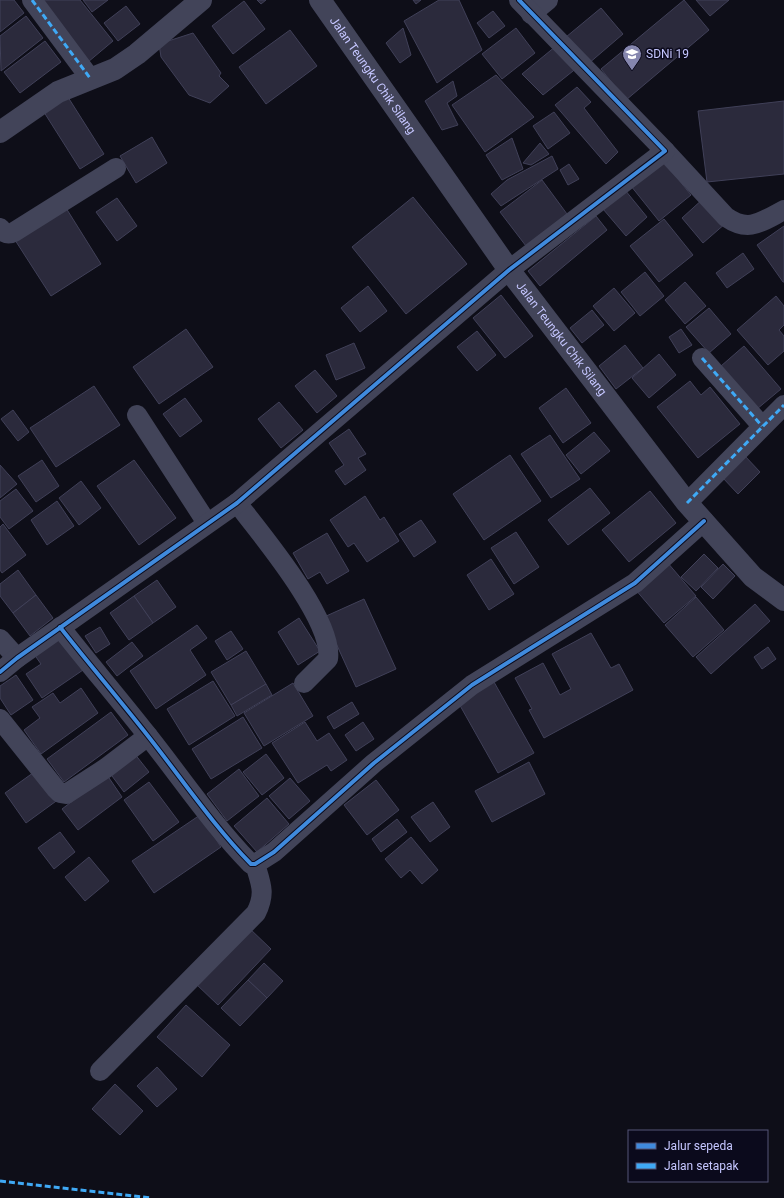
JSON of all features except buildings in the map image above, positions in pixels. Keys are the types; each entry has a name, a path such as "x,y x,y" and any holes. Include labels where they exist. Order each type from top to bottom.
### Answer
{"street":[{"path":"32,0 90,78"},
{"path":"0,132 58,92 90,78 115,70 137,54 201,0"},
{"name":"Jalan Teungku Chik Silang","path":"320,0 509,270 687,503 753,577 784,600"},
{"path":"548,0 525,7 664,150 726,217 742,226 757,224 784,210"},
{"path":"0,672 60,627 237,503 509,270 664,150"},
{"path":"0,228 6,233 10,234 14,232 116,168"},
{"path":"702,358 762,426"},
{"path":"687,503 784,405"},
{"path":"137,415 207,523"},
{"path":"237,503 273,549 306,598 328,642 328,658 304,683"},
{"path":"60,627 233,844 251,864 255,864 274,852 374,763 472,685 635,583 704,521"},
{"path":"0,639 17,658"},
{"path":"0,719 56,790 60,793 66,794 106,768 148,736"},
{"path":"100,1071 256,913 262,900 262,885 255,864"}],"marked path":[{"path":"32,0 90,78"},
{"path":"702,358 762,426"},
{"path":"687,503 784,405"},
{"path":"0,1181 152,1198"}],"cycle path":[{"path":"0,672 17,658 237,503 509,270 665,151 519,0"},
{"path":"60,627 161,752 224,834 251,864 255,864 274,852 374,763 472,685 635,583 704,521"}],"place":[{"name":"SDNi 19","path":"632,71"}]}
